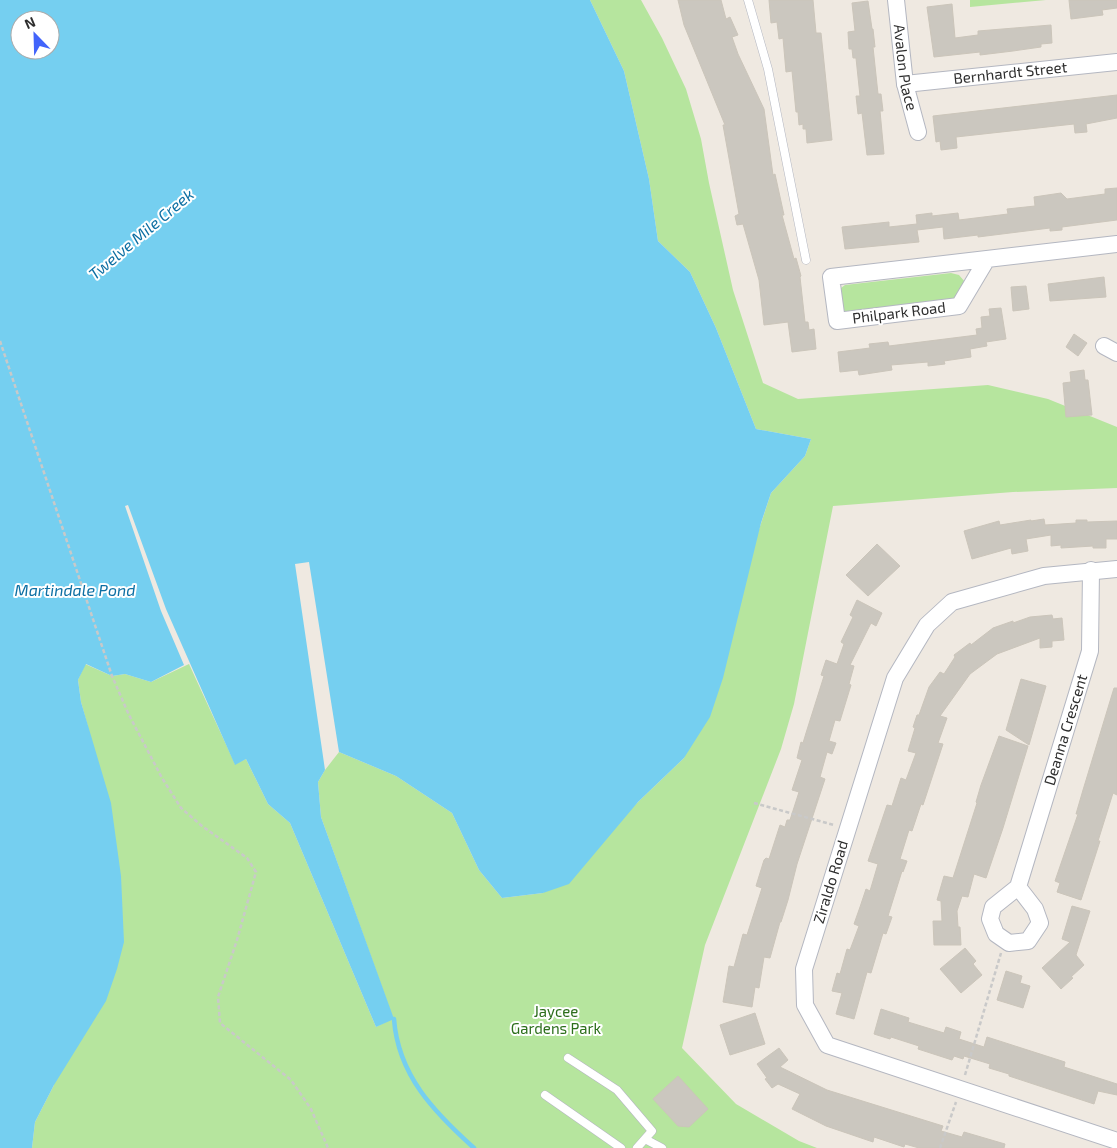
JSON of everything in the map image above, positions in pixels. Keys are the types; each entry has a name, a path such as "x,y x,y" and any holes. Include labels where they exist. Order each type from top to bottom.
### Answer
{"street":[{"name":"Avalon Place","path":"896,0 905,84 918,132"},
{"name":"Bernhardt Street","path":"905,84 1117,62"},
{"name":"Philpark Road","path":"987,259 959,306 837,321 831,276 1117,244"},
{"name":"Ziraldo Road","path":"1117,569 1044,576 952,602 927,625 895,678 804,969 804,1005 827,1045 1117,1141"},
{"name":"Deanna Crescent","path":"1018,887 1090,651 1091,570"},
{"path":"1018,887 1035,909 1040,923 1028,941 1010,943 996,934 990,920 993,907 1018,887"}],"lane":[{"path":"748,0 768,69 806,260"},
{"path":"568,1058 617,1090 652,1131 637,1148"},
{"path":"545,1095 621,1148"},
{"path":"645,1139 662,1148"}],"path":[{"path":"0,341 112,676 129,715 162,778 181,808 202,826 247,858 256,872 238,940 218,997 220,1023 291,1080 311,1109 328,1148"},
{"path":"754,803 848,828"},
{"path":"940,1148 960,1089 1004,940"}],"green space":[{"name":"Jaycee Gardens Park","path":"590,0 641,0 662,38 686,89 701,139 733,290 763,383 798,399 988,385 1048,399 1117,427 1117,488 1013,492 833,506 794,704 781,749 705,945 682,1048 736,1104 799,1141 817,1148 32,1148 35,1122 54,1085 88,727 81,702 78,680 85,664 112,676 125,674 151,682 189,664 235,764 246,759 268,804 290,823 376,1027 393,1018 321,817 318,782 339,752 396,776 452,813 479,870 502,898 543,893 684,758 771,493 805,456 811,439 756,429 716,328 690,272 658,241 649,179 624,71"},
{"path":"970,0 1046,0 970,7"},
{"path":"951,273 959,275 965,282 958,304 840,313 837,291 845,285"}],"water":[{"path":"0,0 590,0 624,71 649,179 658,241 690,272 716,328 756,429 811,439 805,456 771,493 761,523 723,678 710,717 684,758 638,802 569,884 543,893 502,898 479,870 452,813 396,776 339,752 309,562 295,564 325,770 318,782 321,817 394,1019 376,1027 290,823 268,804 246,759 235,765 166,609 128,505 125,506 161,611 184,665 151,682 125,674 112,676 86,664 78,680 81,702 111,803 121,876 124,942 106,1001 54,1085 35,1122 32,1148 0,1148"}],"building":[{"path":"678,0 721,0 726,19 730,17 738,35 732,37 764,109 773,175 775,174 784,215 782,215 794,259 796,258 801,276 805,322 808,322 809,330 814,329 816,349 792,352 788,322 764,325 759,280 743,224 737,225 735,216 739,214 723,125 725,125 684,25"},
{"path":"769,0 813,0 816,33 821,33 832,140 807,143 806,129 803,129 803,124 799,125 798,112 796,112 792,71 786,72 783,38 779,39 777,22 771,23"},
{"path":"1069,0 1117,0 1117,8 1102,10 1103,15 1071,19"},
{"path":"868,1 875,47 873,47 878,94 881,94 883,111 880,111 884,154 867,155 862,113 858,114 856,96 860,96 856,58 853,58 852,49 849,49 848,32 855,31 852,3"},
{"path":"952,4 955,38 978,35 978,31 1051,25 1052,43 1041,44 1041,47 980,55 980,52 934,57 927,7"},
{"path":"1117,95 1117,118 1086,124 1087,132 1075,133 1074,124 956,137 957,148 941,150 940,141 936,142 933,116"},
{"path":"1117,188 1117,220 1062,227 1062,230 1050,231 1050,228 978,237 978,235 944,239 943,227 917,230 919,242 845,249 842,227 889,222 889,227 917,224 916,215 932,213 932,216 958,213 959,220 1008,214 1007,209 1035,206 1034,197 1061,193 1067,199 1105,194 1105,189"},
{"path":"1104,277 1106,297 1050,301 1048,284"},
{"path":"1026,286 1029,309 1013,311 1011,287"},
{"path":"1001,308 1006,339 986,342 987,346 970,349 971,357 944,361 945,364 928,366 928,362 891,365 892,370 859,375 858,370 840,372 838,352 870,348 869,344 888,342 889,346 977,335 976,329 982,328 981,317 990,316 989,309"},
{"path":"1074,334 1087,343 1078,356 1066,347"},
{"path":"1084,370 1085,380 1088,380 1092,415 1066,417 1063,383 1071,382 1070,372"},
{"path":"1044,519 1045,525 1076,523 1076,520 1087,520 1087,522 1117,521 1117,539 1106,539 1106,548 1093,548 1093,546 1061,548 1061,545 1051,546 1051,535 1026,539 1028,551 1012,554 1011,548 972,559 964,531 999,521 1000,525"},
{"path":"877,544 900,566 868,596 846,575"},
{"path":"857,600 882,613 876,626 871,623 850,665 854,666 849,684 851,685 840,721 835,720 829,741 836,743 832,754 827,752 820,777 825,779 797,864 770,958 764,957 759,988 755,987 752,1007 723,1002 729,966 734,967 743,934 747,935 762,888 756,886 764,860 766,858 769,859 780,825 785,827 787,820 790,820 799,792 792,790 802,760 797,758 824,676 821,675 826,660 837,664 844,644 841,642 853,617 850,615"},
{"path":"1052,615 1053,619 1062,618 1064,640 1052,641 1052,647 1040,648 1040,638 997,654 970,674 940,716 947,718 938,743 943,744 923,805 921,804 912,831 909,830 900,859 907,861 888,916 892,917 886,934 883,933 871,973 867,972 854,1019 836,1014 842,993 832,991 837,973 840,974 847,949 850,950 859,926 854,924 866,889 870,891 878,864 868,861 887,805 892,806 901,778 906,780 916,753 908,751 915,728 913,727 929,687 940,672 944,674 955,657 954,655 993,628 1030,617"},
{"path":"1021,679 1046,686 1029,745 1006,730"},
{"path":"1114,688 1117,688 1117,795 1113,793 1081,900 1057,892 1060,883 1055,881 1078,814 1076,814"},
{"path":"999,736 1028,746 1003,828 986,878 974,874 968,897 962,896 957,911 961,945 934,945 933,921 942,921 941,901 937,900 944,876 953,878 981,785"},
{"path":"1072,906 1090,911 1076,955 1084,965 1061,989 1042,968 1070,942 1062,939"},
{"path":"965,948 976,961 973,964 982,975 961,993 940,969"},
{"path":"1006,971 1022,976 1020,983 1030,986 1023,1008 997,1000"},
{"path":"881,1009 909,1018 908,1022 944,1033 946,1027 961,1032 959,1039 984,1047 987,1037 1065,1062 1064,1067 1117,1084 1117,1095 1098,1091 1094,1104 1009,1076 1009,1074 989,1068 990,1064 964,1056 963,1059 954,1056 952,1060 918,1049 919,1046 874,1034"},
{"path":"755,1013 765,1044 730,1055 720,1025"},
{"path":"779,1048 788,1060 780,1067 827,1090 943,1126 941,1131 962,1137 964,1132 1005,1144 1004,1148 919,1148 905,1144 904,1147 874,1137 873,1142 826,1126 792,1109 800,1094 778,1084 772,1088 765,1079 767,1078 757,1064"},
{"path":"678,1076 708,1109 689,1127 678,1126 653,1099"}],"waterway":[{"path":"394,1019 397,1039 403,1058 420,1091 445,1121 474,1148"}],"water label":[{"name":"Twelve Mile Creek","path":"141,234"},
{"name":"Martindale Pond","path":"75,590"}]}
